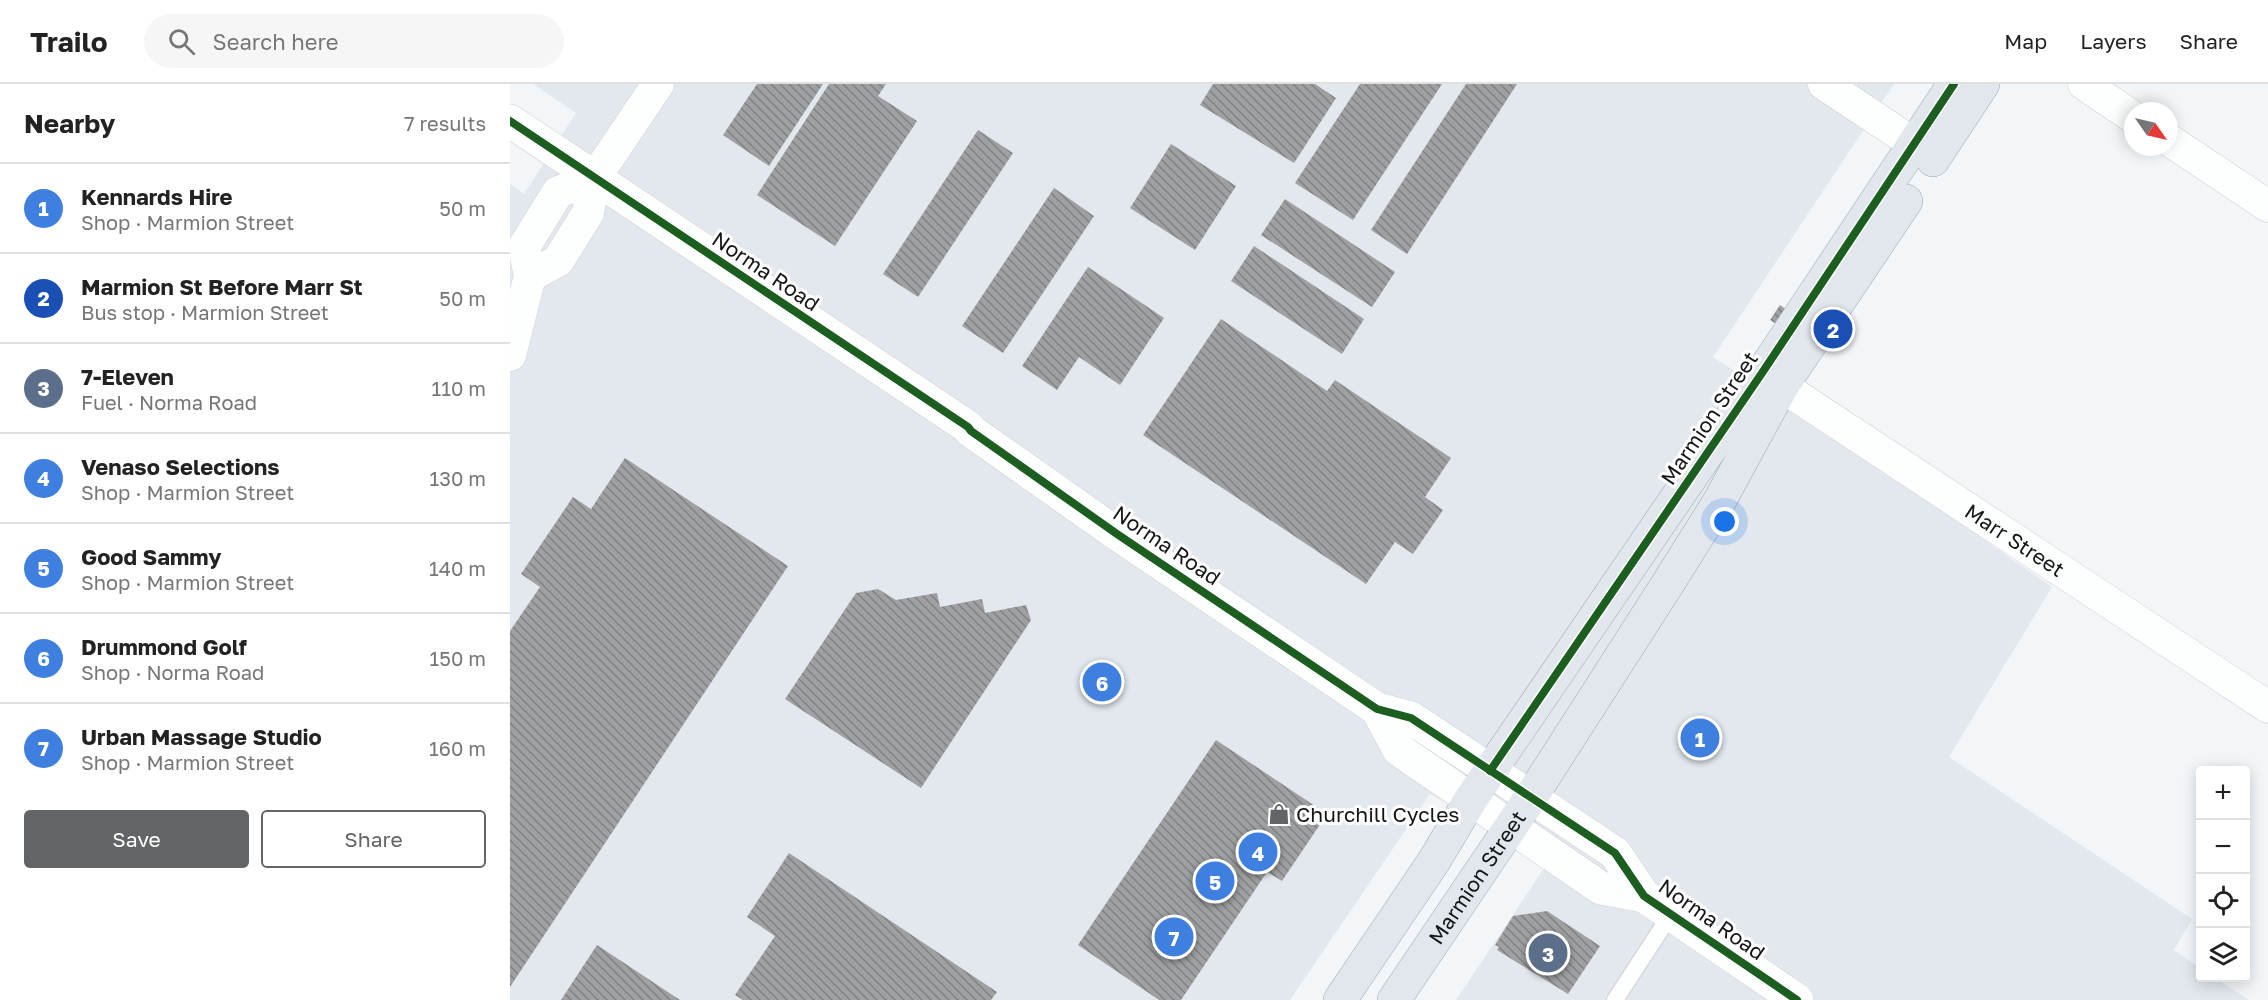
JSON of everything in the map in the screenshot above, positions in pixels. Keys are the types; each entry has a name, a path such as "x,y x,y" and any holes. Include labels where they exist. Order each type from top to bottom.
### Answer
{"main road":[{"name":"Marmion Street","path":"1925,151 1954,84"},
{"name":"Marmion Street","path":"1340,1000 1434,861 1490,771 1772,380 1925,151 1983,84"},
{"name":"Marmion Street","path":"1394,1000 1531,797 1719,502 1772,380"}],"street":[{"path":"510,355 530,276 524,247 558,192 594,179 658,84"},
{"path":"1824,84 1925,151"},
{"path":"2084,84 2124,111"},
{"name":"Norma Road","path":"510,121 968,427 971,432 1117,534 1377,709 1411,718 1615,853 1644,896 1797,1000"},
{"path":"2178,146 2268,206"},
{"name":"Marr Street","path":"1772,380 2268,707"},
{"name":"Norma Road","path":"1377,709 1399,750 1601,888 1644,896"}],"lane":[{"path":"1615,1000 1671,914"}],"shaded area":[{"path":"533,84 1894,84 1713,357 1826,430 2052,587 1949,757 2192,919 2174,950 2196,965 2196,982 2221,982 2249,1000 1456,1000 1549,861 1430,794 1290,1000 510,1000 510,184 524,194 576,113"}],"building":[{"path":"757,84 823,84 769,166 723,135"},
{"path":"829,84 886,84 878,96 917,121 835,246 757,195"},
{"path":"1213,84 1315,84 1336,98 1294,163 1200,105"},
{"path":"1360,84 1442,84 1353,220 1295,183"},
{"path":"1466,84 1517,84 1407,254 1371,230"},
{"path":"978,130 1013,153 918,297 883,274"},
{"path":"1171,144 1236,186 1195,250 1130,208"},
{"path":"1054,188 1094,216 1003,353 962,326"},
{"path":"1285,199 1395,272 1372,307 1261,235"},
{"path":"1254,246 1364,319 1342,354 1231,281"},
{"path":"1088,267 1164,318 1120,385 1079,357 1057,390 1022,366"},
{"path":"1780,305 1787,310 1778,325 1770,320"},
{"path":"1221,319 1327,391 1335,380 1451,458 1425,497 1443,510 1413,554 1395,542 1366,584 1143,435"},
{"path":"625,458 788,566 510,987 510,631 540,587 521,574 573,497 591,509"},
{"path":"878,589 896,600 937,593 940,607 982,599 985,613 1026,605 1031,620 921,788 785,699 856,593"},
{"path":"1216,740 1327,814 1282,881 1267,872 1181,1000 1159,1000 1078,945"},
{"path":"789,853 997,992 991,1000 743,1000 735,995 775,936 747,917"},
{"path":"1547,911 1600,946 1568,994 1497,950 1499,947 1495,945 1513,916"},
{"path":"597,945 680,1000 561,1000"}],"cycle path":[{"path":"1490,771 1762,373 1954,84"},
{"path":"510,121 968,427 1117,534 1377,709 1411,718 1615,853 1644,896 1797,1000"}],"place":[{"name":"Marmion St Before Marr St","path":"1833,329"},
{"name":"Drummond Golf","path":"1102,682"},
{"name":"Kennards Hire","path":"1700,738"},
{"name":"Churchill Cycles","path":"1279,814"},
{"name":"Venaso Selections","path":"1258,852"},
{"name":"Good Sammy","path":"1215,881"},
{"name":"Urban Massage Studio","path":"1174,937"},
{"name":"7-Eleven","path":"1548,953"}]}
